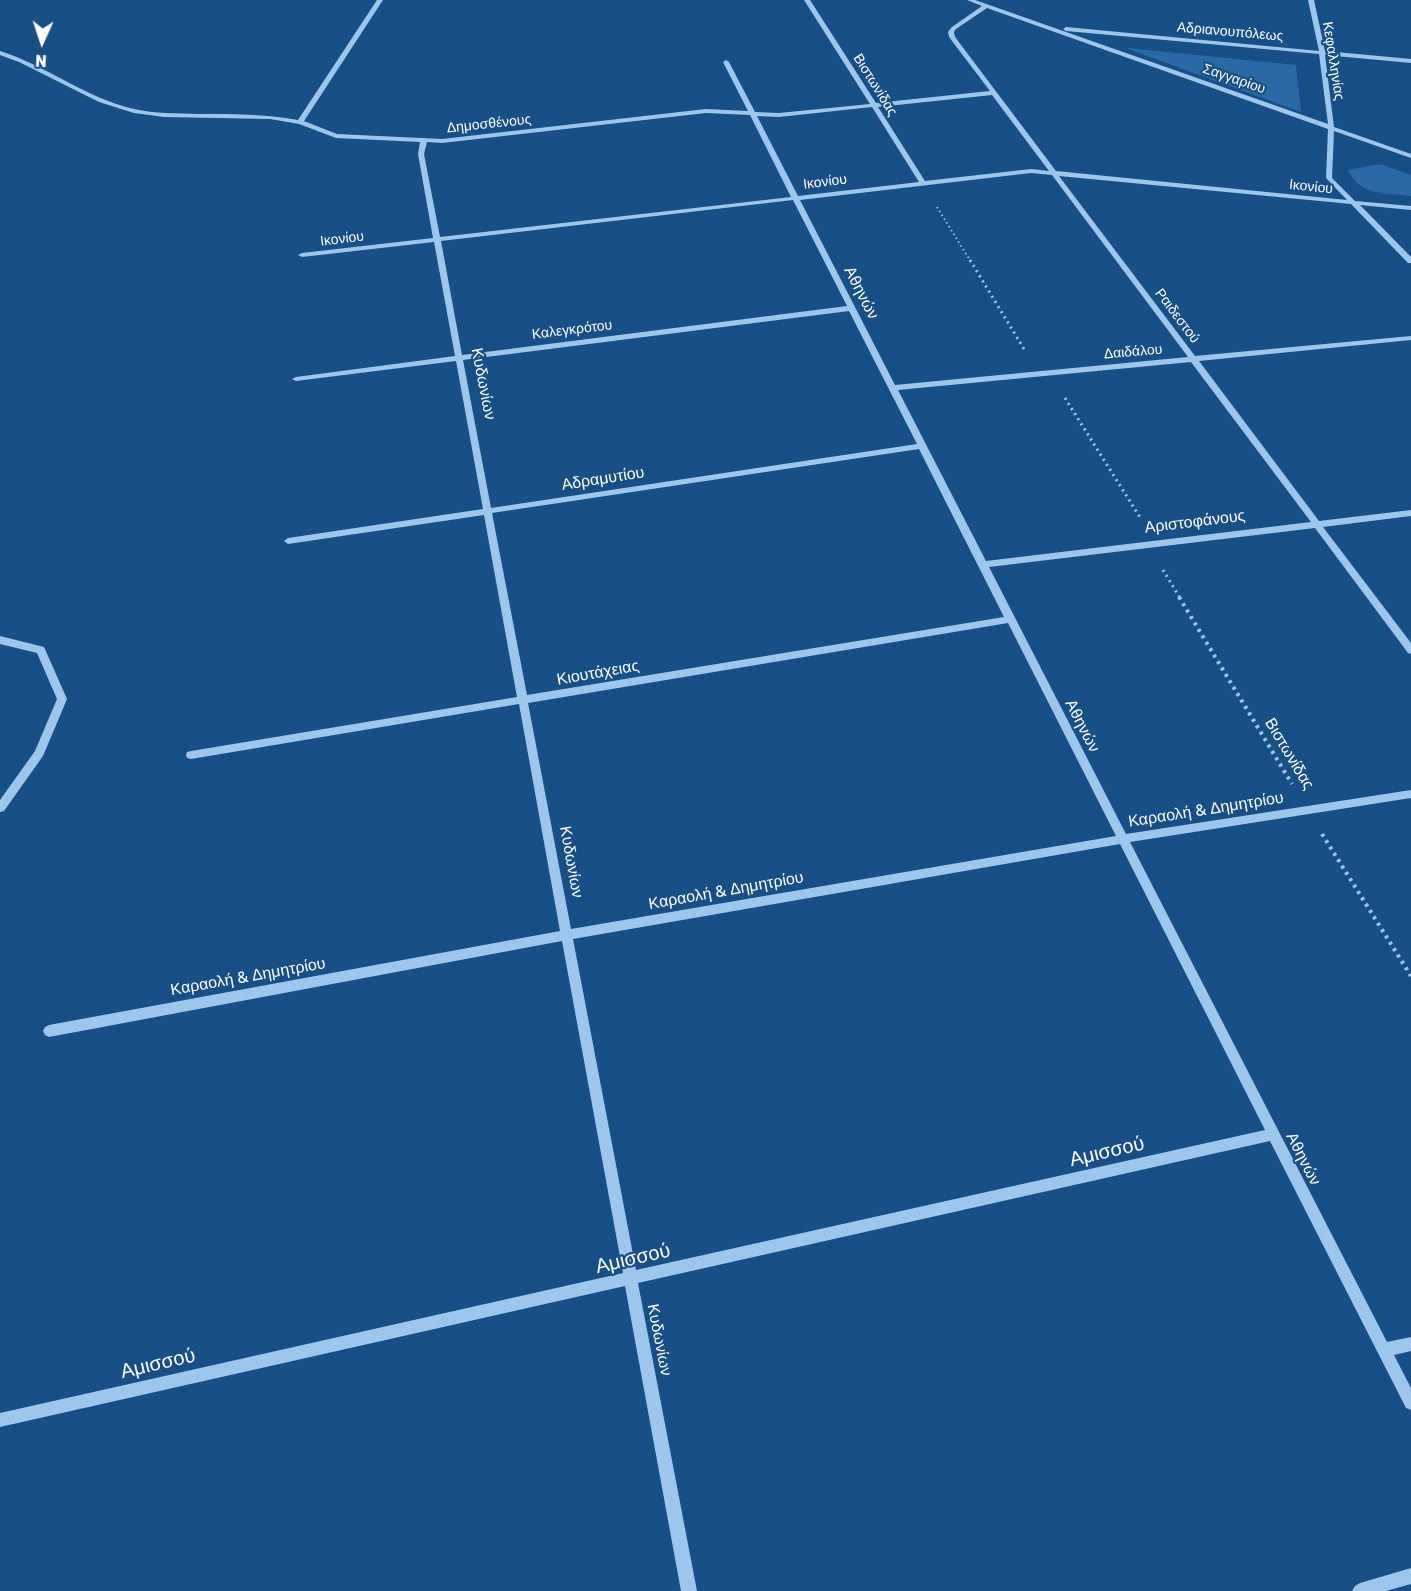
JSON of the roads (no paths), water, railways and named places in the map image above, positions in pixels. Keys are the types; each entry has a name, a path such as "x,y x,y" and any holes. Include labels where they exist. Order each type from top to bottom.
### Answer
{"street":[{"path":"300,122 380,0"},
{"name":"Βιστωνίδας","path":"807,0 923,183"},
{"path":"970,0 1048,27"},
{"name":"Κεφαλληνίας","path":"1311,0 1322,53 1331,126 1328,174 1352,203 1411,261"},
{"name":"Ραιδεστού","path":"986,6 954,28 951,34 1411,650"},
{"name":"Αδριανουπόλεως","path":"1048,27 1411,61"},
{"name":"Σαγγαρίου","path":"1048,27 1411,156"},
{"name":"Δημοσθένους","path":"0,53 21,61 90,97 134,111 164,115 270,117 300,122 336,136 424,140 464,140 706,111 778,115 993,93"},
{"name":"Αθηνών","path":"726,62 1411,1403"},
{"name":"Κυδωνίων","path":"424,140 421,154 461,358 689,1591"},
{"name":"Ικονίου","path":"302,255 1024,172 1052,171 1411,208"},
{"name":"Καλεγκρότου","path":"296,379 852,308"},
{"name":"Δαιδάλου","path":"892,388 1411,338"},
{"name":"Αδραμυτίου","path":"288,542 922,447"},
{"name":"Αριστοφάνους","path":"982,565 1411,513"},
{"name":"Κιουτάχειας","path":"191,755 1010,619"},
{"path":"0,640 41,650 62,699 39,753 0,808"},
{"name":"Καραολή & Δημητρίου","path":"49,1031 567,935 1122,839 1411,794"},
{"name":"Αμισσού","path":"0,1419 1274,1134"},
{"path":"1384,1350 1411,1344"},
{"path":"1360,1591 1411,1576"}]}
